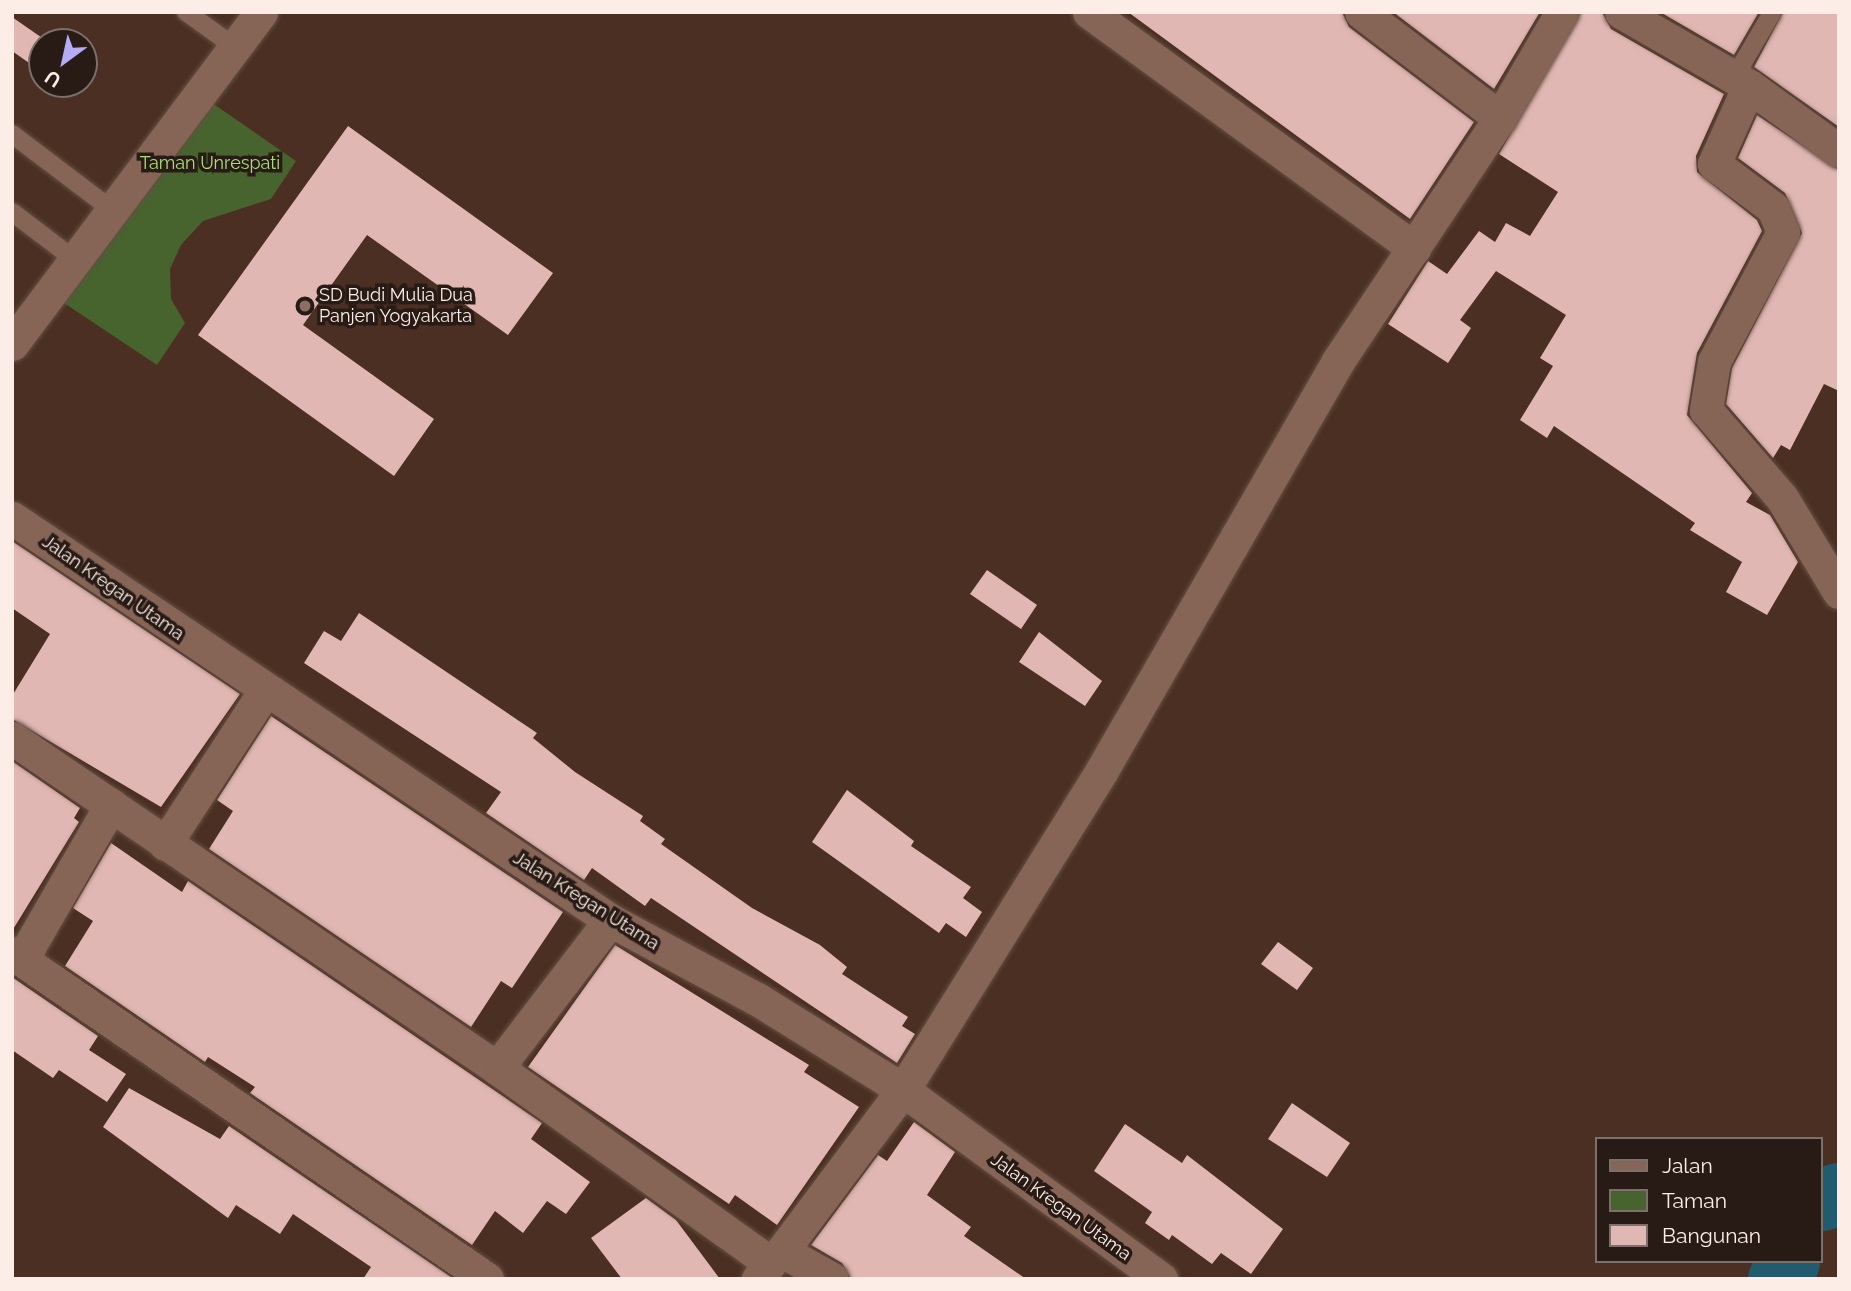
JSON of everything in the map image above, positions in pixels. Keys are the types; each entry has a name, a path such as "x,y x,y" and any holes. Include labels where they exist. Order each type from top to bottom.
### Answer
{"street":[{"path":"12,344 261,12"},
{"path":"1089,12 1414,248"},
{"path":"1361,12 1500,118"},
{"path":"832,1279 782,1251 903,1090 1102,770 1344,351 1500,118 1562,12"},
{"path":"1620,12 1742,82 1839,151"},
{"path":"1742,82 1714,164 1773,208 1783,232 1714,362 1706,410 1782,498 1839,592"},
{"name":"Jalan Kregan Utama","path":"12,518 264,692 610,920 757,999 903,1090 1148,1275"},
{"path":"165,844 264,692"},
{"path":"12,738 498,1068 769,1263 758,1279"},
{"path":"111,805 17,956 487,1279"},
{"path":"498,1068 610,920"}],"lane":[{"path":"186,12 235,47"},
{"path":"1742,82 1772,13"},
{"path":"12,134 111,210"},
{"path":"12,212 74,259"}],"green space":[{"name":"Taman Unrespati","path":"199,94 296,161 271,199 203,221 181,245 170,269 171,299 185,323 157,365 49,293"}],"building":[{"path":"1128,12 1342,12 1349,27 1474,122 1410,219"},
{"path":"1393,12 1540,12 1494,89"},
{"path":"1581,12 1602,12 1611,29 1724,94 1696,156 1697,172 1757,220 1762,231 1697,353 1687,415 1752,493 1746,502 1770,515 1798,562 1767,615 1726,592 1742,562 1690,530 1695,523 1554,426 1547,438 1520,420 1553,366 1540,358 1566,315 1496,271 1460,320 1471,328 1448,363 1388,324 1428,261 1447,274 1479,231 1495,242 1506,223 1530,236 1558,192 1499,154"},
{"path":"1660,12 1759,12 1734,55"},
{"path":"1783,12 1839,12 1839,127 1754,67"},
{"path":"12,17 28,28 28,62 12,51"},
{"path":"1757,115 1839,170 1839,391 1824,384 1790,450 1781,445 1773,458 1726,404 1732,368 1802,233 1785,193 1738,158"},
{"path":"348,126 553,273 508,335 367,235 303,325 434,419 394,476 198,335"},
{"path":"12,541 240,694 161,807 12,719 12,696 50,634 12,608"},
{"path":"987,570 1037,605 1021,629 970,594"},
{"path":"359,613 537,733 533,738 575,772 643,816 640,821 665,839 661,844 752,908 820,945 847,967 842,974 908,1017 902,1026 915,1034 897,1063 651,898 645,906 592,868 584,880 486,813 501,792 304,663 324,631 341,641"},
{"path":"1039,632 1102,681 1085,706 1019,662"},
{"path":"271,716 563,912 512,988 501,981 471,1027 209,849 233,811 217,800"},
{"path":"12,761 80,808 74,818 79,822 12,931"},
{"path":"847,790 914,841 911,846 971,887 963,898 982,912 966,937 946,923 939,933 812,842"},
{"path":"111,843 182,892 188,881 542,1123 531,1139 590,1182 566,1214 547,1201 523,1233 495,1211 472,1245 250,1093 255,1087 208,1057 205,1062 65,966 93,921 73,908"},
{"path":"1278,942 1313,968 1297,990 1261,964"},
{"path":"615,945 809,1065 804,1072 859,1107 777,1225 735,1195 729,1204 528,1067"},
{"path":"12,977 98,1036 89,1050 126,1074 107,1102 59,1070 53,1078 12,1050"},
{"path":"129,1088 220,1139 229,1126 451,1277 363,1279 371,1267 293,1214 280,1234 236,1205 228,1218 103,1127"},
{"path":"1292,1103 1350,1143 1327,1177 1268,1139"},
{"path":"914,1122 955,1152 927,1195 971,1227 964,1236 1026,1279 851,1279 842,1263 811,1245 878,1155 887,1161"},
{"path":"1125,1124 1182,1163 1187,1155 1283,1229 1251,1274 1221,1253 1212,1264 1172,1235 1169,1240 1145,1223 1152,1212 1094,1171"},
{"path":"646,1198 676,1220 720,1279 622,1279 591,1238"}],"waterway":[{"path":"1823,1198 1839,1194"},
{"path":"1779,1279 1787,1263"}],"place":[{"name":"SD Budi Mulia Dua Panjen Yogyakarta","path":"305,306"}]}
